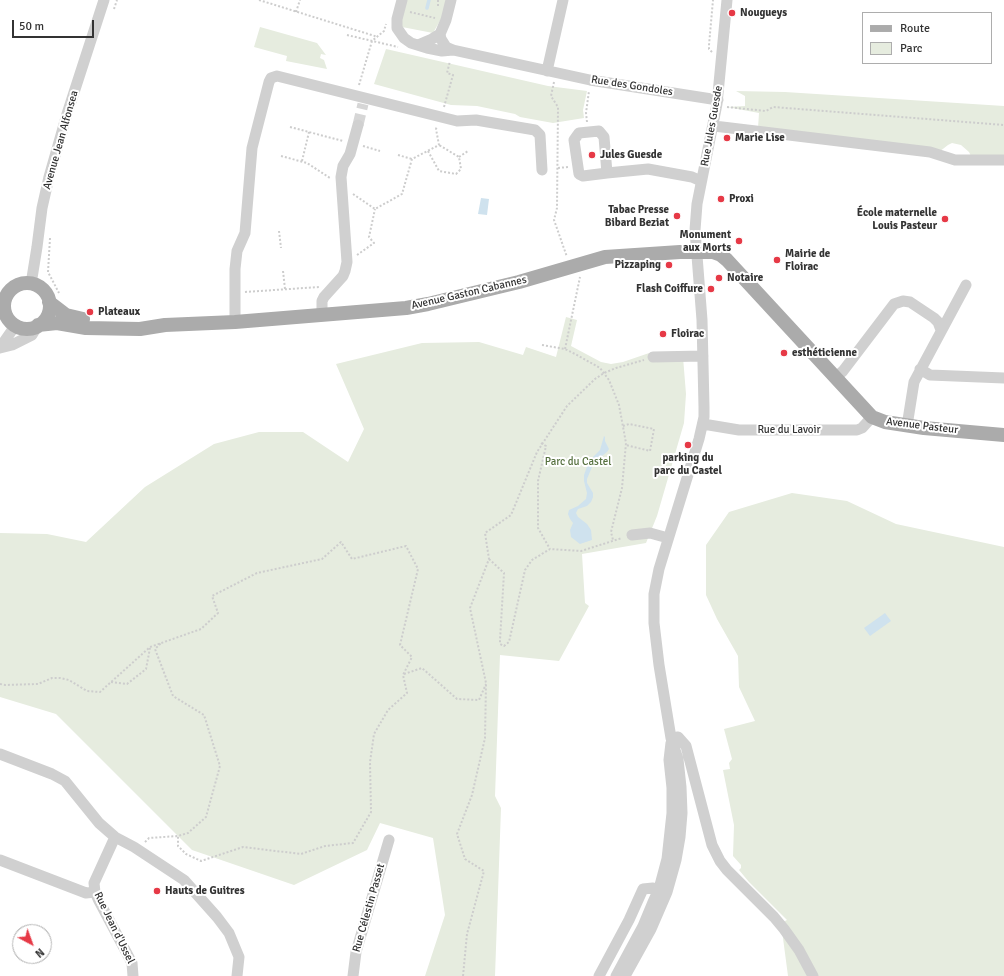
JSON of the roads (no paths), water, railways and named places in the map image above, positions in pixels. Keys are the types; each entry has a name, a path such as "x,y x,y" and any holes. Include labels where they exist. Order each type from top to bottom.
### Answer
{"main road":[{"name":"Avenue Gaston Cabannes","path":"38,326 57,323 86,328 140,329 165,325 235,322 400,308 428,304 520,282 605,257 697,251"},
{"name":"Avenue Pasteur","path":"697,251 717,253 727,260 835,378 876,420 907,426 1004,435"},
{"path":"24,283 31,284 37,286 47,295 55,299 49,308 44,321 38,326 27,328 10,326 4,306 4,296 17,285 24,283"},
{"name":"Avenue Gaston Cabannes","path":"55,299 66,315 76,318 165,325"}],"street":[{"name":"Avenue Jean Alfonsea","path":"31,284 38,247 42,208 51,171 67,114 104,0"},
{"path":"418,45 440,34 452,0"},
{"path":"551,72 563,0"},
{"name":"Rue Jules Guesde","path":"663,891 672,813 670,760 671,738 654,623 654,594 659,569 703,424 703,356 695,230 697,204 714,126 718,100 727,0"},
{"name":"Rue des Gondoles","path":"400,5 397,28 399,33 411,43 442,51 453,50 590,80 718,100"},
{"path":"440,34 446,46 453,50"},
{"path":"235,322 234,292 237,251 245,233 252,148 269,82 272,78 277,76 361,99 457,121 476,120 535,130 540,135 542,170"},
{"path":"322,315 322,301 343,276 347,262 341,186 343,166 350,154 358,125"},
{"path":"714,126 930,152 956,160 1004,160"},
{"path":"607,173 604,137 599,132 578,133 574,140 579,174 584,176 648,168 692,177 702,181"},
{"path":"907,426 914,382 966,285"},
{"path":"835,378 843,371 894,304 903,301 910,302 934,318 938,322 941,330"},
{"path":"0,347 10,326"},
{"path":"653,357 703,356"},
{"path":"920,369 930,375 1004,378"},
{"name":"Rue du Lavoir","path":"703,424 739,430 857,430 862,428 872,417"},
{"path":"632,535 650,533 668,538"},
{"path":"671,738 678,737 686,746 712,845 720,860 784,929 799,950 813,976"},
{"path":"0,754 52,774 65,781 99,823 115,837 137,849 184,880 217,917 229,933 239,957 237,976"},
{"name":"Rue Jean d'Ussel","path":"115,837 94,883 95,892 132,963 133,976"},
{"name":"Rue Célestin Passet","path":"353,976 356,952 389,840"},
{"path":"0,860 86,893 95,892"},
{"path":"599,976 629,920 643,889 653,888 663,891"},
{"path":"616,976 663,891"},
{"path":"625,976 651,929 663,891"}],"water":[{"path":"481,198 489,199 487,215 478,214"},
{"path":"604,436 609,449 594,462 587,479 587,483 593,493 593,497 587,506 578,509 576,513 591,530 592,540 580,544 571,537 570,530 573,523 568,514 569,510 578,506 586,499 587,493 584,475 589,461 600,450"},
{"path":"885,613 891,621 870,636 864,628"}],"waterway":[{"path":"427,8 429,0"}],"tunnel":[{"path":"358,125 363,104"}],"place":[{"name":"Nougueys","path":"732,13"},
{"name":"Marie Lise","path":"727,138"},
{"name":"Jules Guesde","path":"592,155"},
{"name":"Proxi","path":"721,199"},
{"name":"Tabac Presse Bibard Beziat","path":"677,216"},
{"name":"École maternelle Louis Pasteur","path":"945,219"},
{"name":"Monument aux Morts","path":"739,241"},
{"name":"Mairie de Floirac","path":"777,260"},
{"name":"Pizzaping","path":"669,265"},
{"name":"Notaire","path":"719,278"},
{"name":"Flash Coiffure","path":"711,289"},
{"name":"Plateaux","path":"90,312"},
{"name":"Floirac","path":"663,334"},
{"name":"esthéticienne","path":"784,353"},
{"name":"parking du parc du Castel","path":"688,445"},
{"name":"Hauts de Guitres","path":"157,891"}],"park label":[{"name":"Parc du Castel","path":"578,462"}]}
